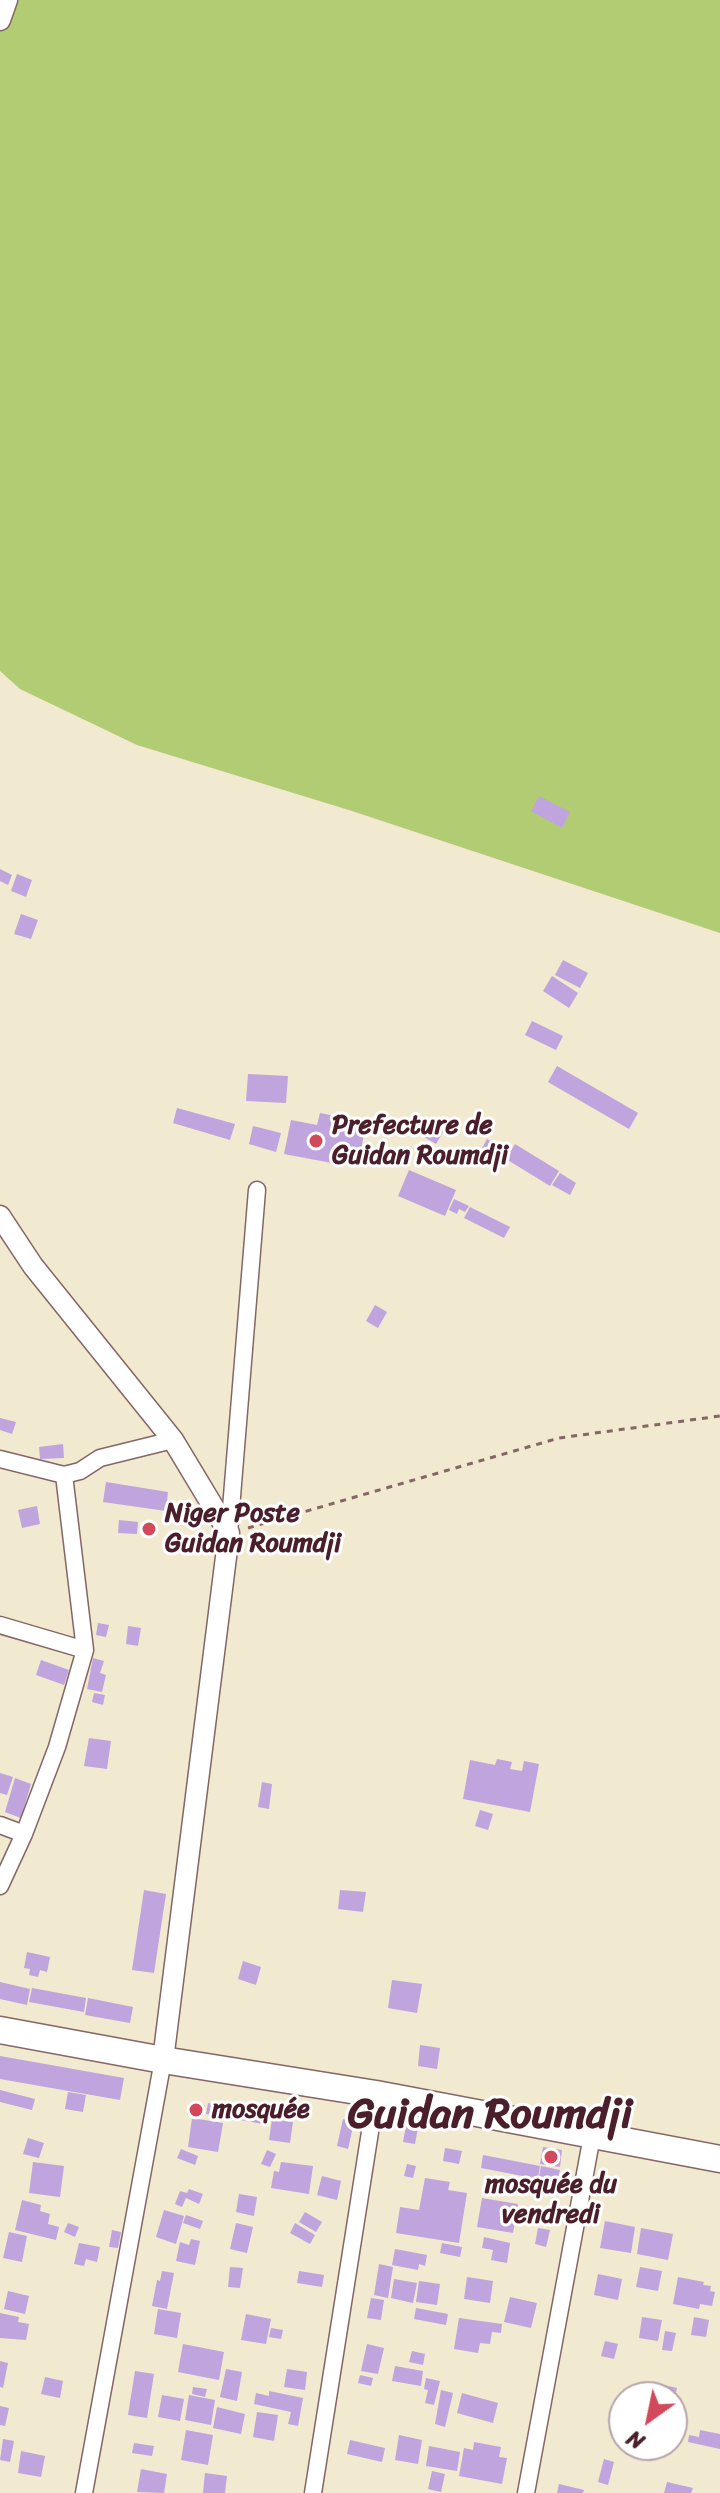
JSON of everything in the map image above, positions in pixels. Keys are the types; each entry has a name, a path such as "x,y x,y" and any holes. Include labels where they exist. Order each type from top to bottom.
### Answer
{"highway":[{"path":"0,2030 376,2094 720,2159"}],"street":[{"path":"0,20 7,0"},
{"path":"84,2493 163,2060 229,1533 257,1190"},
{"path":"0,1216 33,1266 173,1440 229,1533"},
{"path":"0,1459 64,1475 80,1471 100,1458 173,1440"},
{"path":"0,1886 24,1834 57,1747 85,1650 64,1475"},
{"path":"0,1625 85,1650"},
{"path":"0,1825 24,1834"},
{"path":"313,2493 376,2094"},
{"path":"526,2493 592,2136"}],"path":[{"path":"229,1533 559,1438 720,1416"}],"green space":[{"path":"0,0 720,0 720,933 352,811 137,745 20,689 0,671"}],"building":[{"path":"539,796 570,812 562,828 531,811"},
{"path":"0,869 12,875 8,885 0,881"},
{"path":"17,874 32,880 26,897 11,891"},
{"path":"21,914 38,920 31,939 14,934"},
{"path":"563,960 588,973 580,988 555,975"},
{"path":"552,976 578,993 569,1008 543,991"},
{"path":"532,1021 563,1036 556,1050 525,1035"},
{"path":"557,1066 638,1113 629,1129 548,1082"},
{"path":"248,1074 288,1076 286,1103 246,1101"},
{"path":"177,1108 235,1124 230,1140 173,1123"},
{"path":"320,1113 366,1122 360,1156 340,1152 337,1164 284,1154 291,1120 317,1125"},
{"path":"425,1118 445,1129 436,1144 417,1133"},
{"path":"253,1126 281,1133 276,1152 249,1144"},
{"path":"487,1139 508,1151 503,1160 482,1148"},
{"path":"515,1144 559,1171 550,1186 506,1159"},
{"path":"409,1170 456,1190 445,1216 398,1196"},
{"path":"560,1173 576,1183 570,1195 552,1185"},
{"path":"454,1199 469,1206 465,1212 459,1209 457,1214 449,1210"},
{"path":"470,1207 510,1227 504,1238 464,1218"},
{"path":"375,1305 387,1312 378,1328 366,1321"},
{"path":"0,1418 16,1422 12,1434 0,1430"},
{"path":"63,1444 64,1458 40,1459 39,1447"},
{"path":"106,1482 168,1492 166,1511 103,1502"},
{"path":"37,1506 40,1524 22,1528 18,1510"},
{"path":"119,1520 138,1522 137,1534 118,1533"},
{"path":"98,1623 109,1625 106,1637 96,1635"},
{"path":"128,1626 141,1628 138,1646 126,1644"},
{"path":"93,1658 104,1661 100,1673 106,1675 102,1692 87,1689"},
{"path":"41,1660 69,1670 64,1685 36,1675"},
{"path":"94,1693 105,1695 103,1705 92,1702"},
{"path":"89,1738 111,1741 107,1769 84,1766"},
{"path":"497,1759 512,1762 510,1769 522,1771 524,1761 539,1764 530,1812 463,1799 470,1760 495,1765"},
{"path":"0,1773 13,1777 7,1795 0,1793"},
{"path":"15,1778 31,1784 21,1818 5,1812"},
{"path":"262,1782 272,1784 269,1809 258,1807"},
{"path":"480,1810 493,1814 488,1830 475,1826"},
{"path":"144,1890 166,1894 154,1973 132,1970"},
{"path":"340,1890 366,1892 363,1912 338,1909"},
{"path":"27,1952 50,1957 47,1972 40,1970 38,1977 29,1975 30,1969 24,1968"},
{"path":"243,1961 261,1967 256,1985 238,1979"},
{"path":"392,1980 422,1984 417,2013 388,2008"},
{"path":"0,1982 30,1989 27,2005 0,1999"},
{"path":"32,1988 86,1998 84,2012 29,2002"},
{"path":"88,1998 133,2007 130,2023 85,2015"},
{"path":"420,2045 440,2048 437,2069 418,2066"},
{"path":"0,2056 124,2078 120,2100 0,2079"},
{"path":"0,2090 35,2099 32,2110 0,2102"},
{"path":"68,2092 86,2095 83,2112 65,2109"},
{"name":"mosquée","path":"189,2103 205,2105 203,2117 187,2115"},
{"path":"208,2103 265,2113 263,2124 206,2114"},
{"path":"192,2118 223,2123 218,2152 188,2147"},
{"path":"272,2119 293,2122 290,2143 269,2140"},
{"path":"343,2119 354,2122 348,2149 337,2146"},
{"path":"407,2120 419,2122 415,2144 403,2142"},
{"path":"28,2138 44,2143 39,2158 23,2154"},
{"name":"mosquée du vendredi","path":"543,2147 562,2150 560,2167 540,2164"},
{"path":"445,2148 462,2151 459,2164 443,2161"},
{"path":"181,2149 198,2156 195,2165 177,2158"},
{"path":"267,2150 276,2154 270,2167 261,2164"},
{"path":"483,2155 540,2166 538,2179 481,2168"},
{"path":"33,2162 64,2166 60,2197 29,2193"},
{"path":"281,2162 313,2166 309,2194 271,2188 274,2171 279,2172"},
{"path":"407,2164 416,2166 413,2178 404,2176"},
{"path":"541,2166 560,2170 556,2186 538,2182"},
{"path":"322,2176 341,2181 337,2200 317,2195"},
{"path":"425,2178 450,2182 448,2190 467,2193 459,2243 396,2233 400,2207 419,2210"},
{"path":"189,2189 203,2194 199,2204 186,2198 182,2207 175,2204 180,2191 187,2193"},
{"path":"239,2194 257,2197 254,2216 236,2212"},
{"path":"482,2198 518,2204 513,2233 477,2227"},
{"path":"22,2200 41,2205 40,2211 50,2214 48,2224 59,2227 56,2240 15,2230"},
{"path":"164,2210 184,2216 176,2244 156,2237"},
{"path":"305,2212 322,2222 316,2232 299,2222"},
{"path":"186,2215 203,2221 200,2229 183,2223"},
{"path":"605,2221 635,2227 631,2253 600,2248"},
{"path":"68,2223 79,2227 75,2237 64,2232"},
{"path":"236,2223 253,2227 247,2253 230,2249"},
{"path":"295,2223 315,2235 310,2244 290,2233"},
{"path":"538,2228 550,2230 546,2247 535,2244"},
{"path":"641,2228 673,2234 668,2260 637,2254"},
{"path":"112,2230 121,2232 118,2248 109,2247"},
{"path":"9,2232 27,2236 22,2262 3,2258"},
{"path":"484,2237 510,2243 507,2263 491,2260 493,2250 482,2248"},
{"path":"191,2239 200,2241 195,2265 176,2261 180,2242 189,2245"},
{"path":"79,2243 100,2247 97,2262 86,2259 84,2266 74,2264"},
{"path":"442,2243 462,2247 460,2257 440,2253"},
{"path":"395,2249 427,2255 425,2266 419,2264 418,2270 392,2265"},
{"path":"379,2264 393,2267 388,2298 374,2295"},
{"path":"230,2267 243,2268 240,2288 228,2287"},
{"path":"640,2267 662,2271 658,2291 636,2287"},
{"path":"162,2271 174,2273 167,2309 152,2306"},
{"path":"299,2271 324,2275 322,2287 297,2283"},
{"path":"598,2274 622,2279 618,2300 594,2295"},
{"path":"467,2277 493,2281 490,2303 464,2299"},
{"path":"678,2277 711,2286 710,2291 715,2292 712,2306 700,2304 699,2309 673,2304"},
{"path":"394,2279 417,2283 413,2303 391,2298"},
{"path":"419,2281 440,2284 437,2305 416,2302"},
{"path":"8,2291 29,2296 25,2314 4,2309"},
{"path":"510,2297 537,2303 531,2328 504,2322"},
{"path":"371,2298 384,2300 381,2320 367,2318"},
{"path":"416,2308 448,2314 446,2325 414,2319"},
{"path":"158,2309 181,2313 177,2338 154,2334"},
{"path":"0,2313 19,2317 18,2322 29,2324 26,2340 0,2338"},
{"path":"246,2314 271,2319 266,2344 241,2340"},
{"path":"642,2317 662,2320 658,2341 639,2338"},
{"path":"694,2317 709,2320 706,2337 691,2335"},
{"path":"459,2318 502,2324 501,2333 492,2332 490,2344 480,2343 478,2353 454,2349"},
{"path":"271,2328 283,2330 281,2339 269,2337"},
{"path":"665,2331 676,2333 672,2351 662,2350"},
{"path":"605,2341 618,2344 614,2359 601,2356"},
{"path":"183,2344 224,2352 219,2380 178,2372"},
{"path":"367,2344 384,2348 378,2374 361,2371"},
{"path":"412,2351 425,2354 423,2365 409,2362"},
{"path":"0,2361 8,2363 3,2388 0,2387"},
{"path":"395,2366 423,2371 421,2386 392,2381"},
{"path":"226,2369 242,2372 237,2401 220,2397"},
{"path":"287,2369 307,2372 305,2390 284,2387"},
{"path":"135,2371 154,2374 147,2418 128,2415"},
{"path":"360,2375 373,2378 371,2386 358,2383"},
{"path":"45,2377 63,2381 60,2398 41,2394"},
{"path":"426,2378 440,2381 434,2405 425,2403 428,2390 424,2389"},
{"path":"193,2387 207,2389 205,2397 192,2394"},
{"path":"441,2390 453,2393 445,2427 435,2424"},
{"path":"269,2391 303,2398 298,2426 288,2424 291,2412 254,2404 256,2393 269,2396"},
{"path":"462,2393 498,2403 493,2423 457,2413"},
{"path":"162,2395 184,2399 180,2421 158,2417"},
{"path":"189,2395 215,2400 211,2425 185,2420"},
{"path":"0,2406 9,2408 5,2426 0,2425"},
{"path":"217,2407 245,2414 241,2434 213,2428"},
{"path":"257,2412 278,2415 274,2441 253,2437"},
{"path":"186,2430 213,2435 208,2465 181,2460"},
{"path":"700,2430 720,2434 720,2449 688,2442 689,2435 699,2437"},
{"path":"399,2435 422,2440 418,2464 395,2460"},
{"path":"3,2439 14,2441 10,2462 0,2460"},
{"path":"350,2440 385,2448 382,2462 347,2454"},
{"path":"474,2442 501,2447 499,2457 507,2458 502,2484 459,2476 464,2448 473,2450"},
{"path":"134,2443 154,2446 152,2456 132,2453"},
{"path":"429,2446 460,2452 457,2471 426,2466"},
{"path":"21,2451 45,2456 41,2477 18,2473"},
{"path":"604,2459 614,2462 608,2485 598,2482"},
{"path":"141,2469 167,2474 164,2493 137,2492"},
{"path":"432,2471 445,2474 441,2492 428,2489"},
{"path":"205,2473 227,2476 225,2493 203,2493"},
{"path":"667,2482 693,2488 691,2493 664,2493"},
{"path":"559,2484 584,2490 583,2493 557,2493"}],"place":[{"name":"Prefecture de Guidan Roumdji","path":"316,1141"},
{"name":"Niger Poste Guidan Roumdji","path":"149,1529"},
{"name":"mosquée","path":"196,2110"},
{"name":"mosquée du vendredi","path":"551,2157"}],"district":[{"name":"Guidan Roumdji","path":"490,2116"}]}
